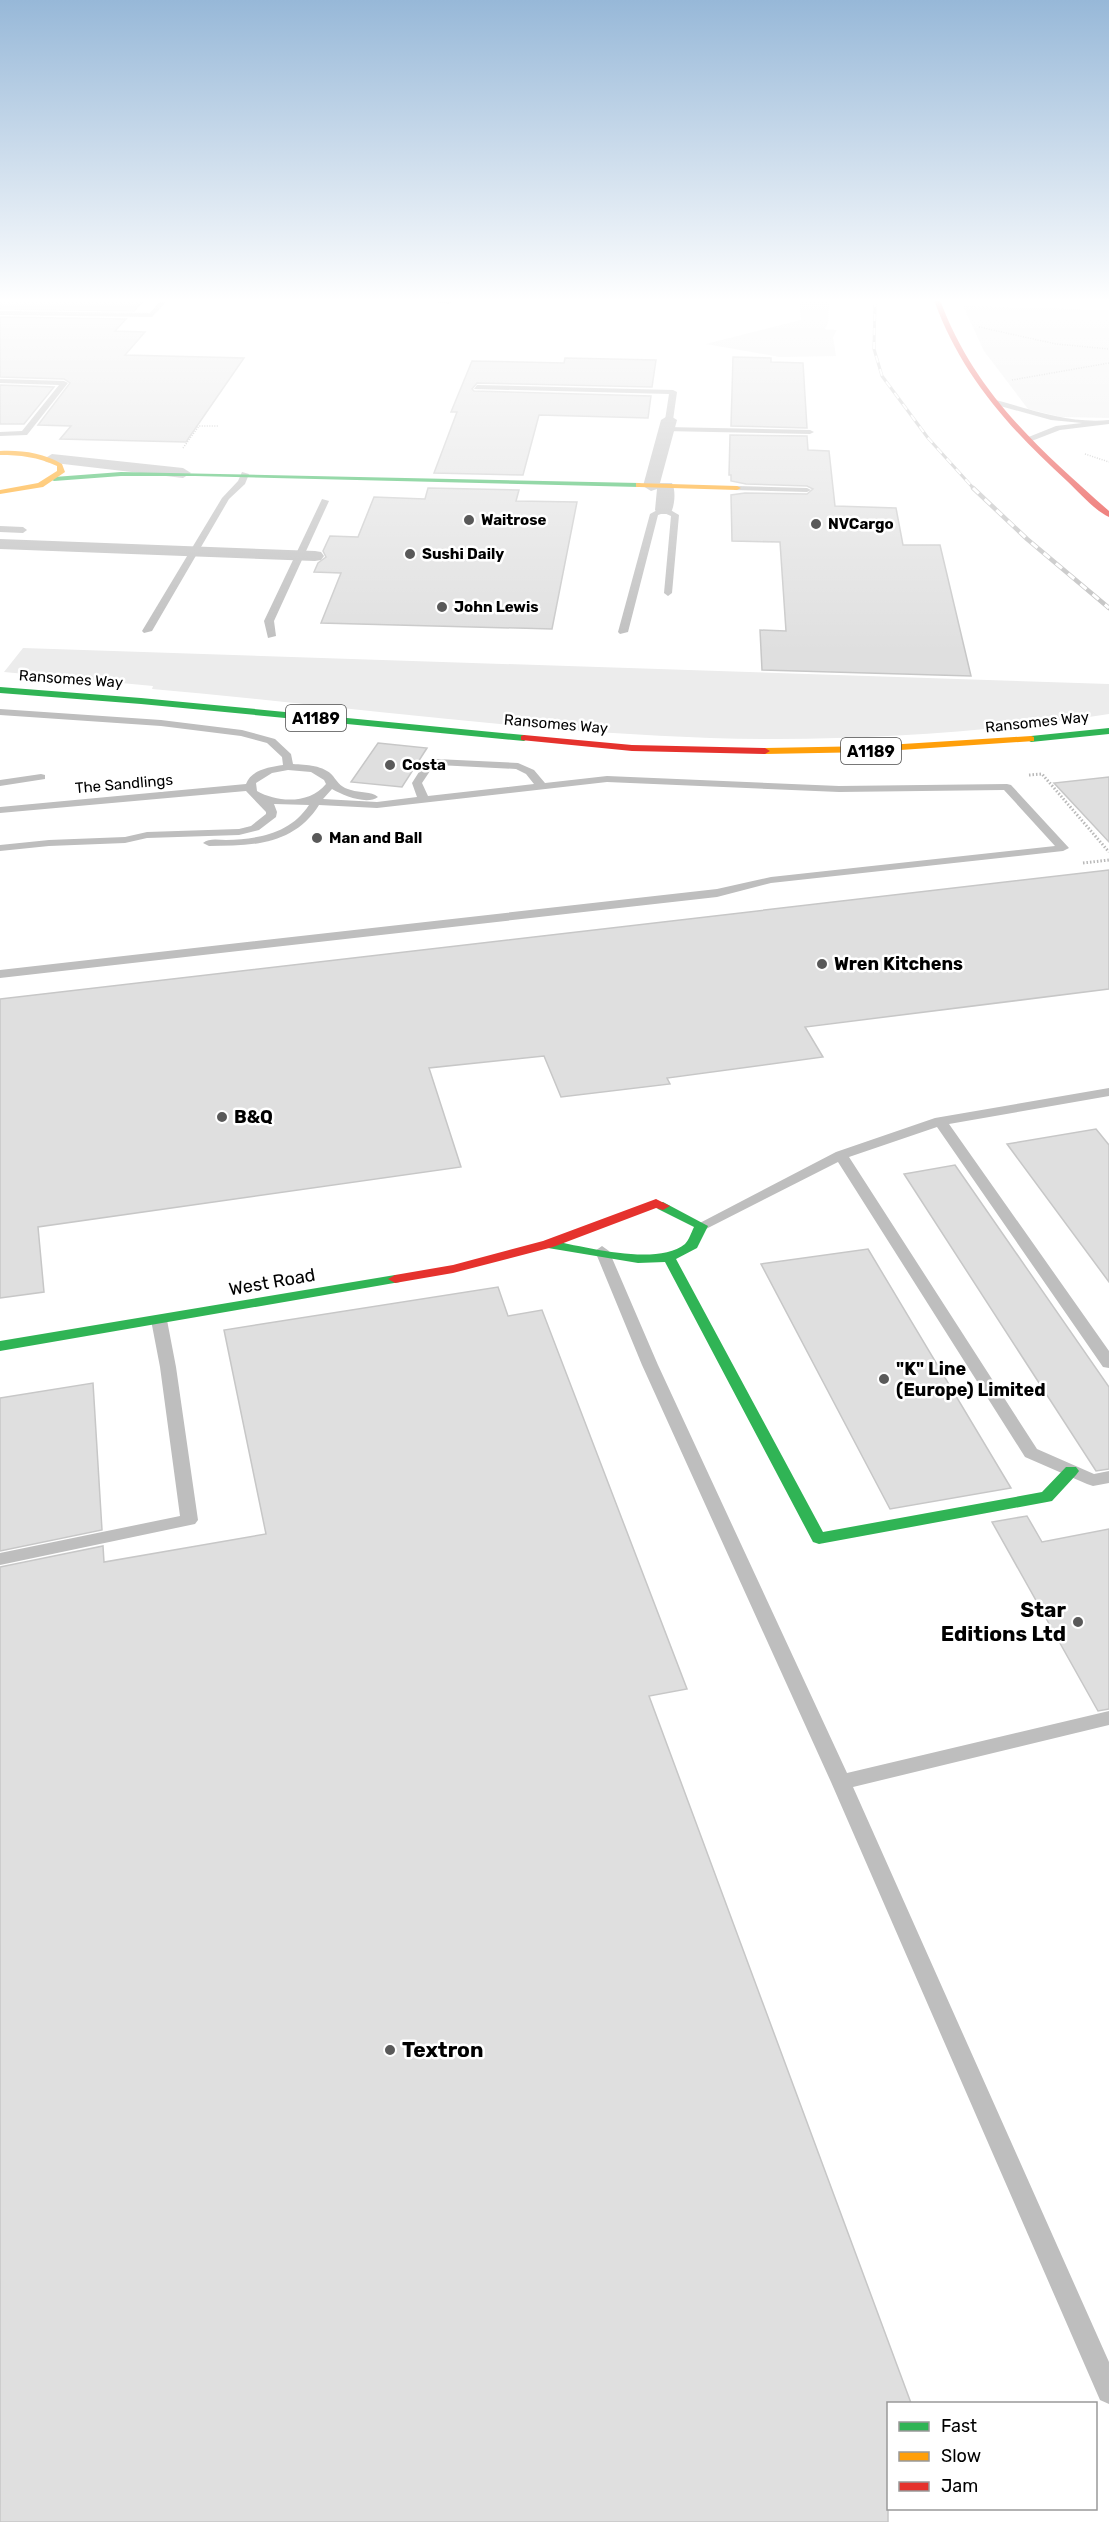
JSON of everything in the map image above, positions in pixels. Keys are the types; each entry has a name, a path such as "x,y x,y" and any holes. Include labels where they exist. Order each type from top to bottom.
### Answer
{"street":[{"path":"1010,418 1029,440 1109,515"},
{"path":"664,510 658,486 668,424"},
{"path":"0,453 18,453 52,459 195,474"},
{"path":"52,459 60,465 61,472 54,479"},
{"path":"0,492 29,488 54,479 121,474 245,474 737,488"},
{"path":"0,544 307,556"},
{"name":"Ransomes Way","path":"0,690 153,702 632,748 695,751 878,750 978,744 1109,731"},
{"name":"West Road","path":"0,1346 453,1269 548,1244 656,1203 682,1214 701,1226"},
{"path":"701,1226 692,1245 669,1258 819,1539 1047,1497 1071,1471"},
{"name":"West Road","path":"548,1244 602,1251 638,1259 669,1258"}],"lane":[{"path":"0,434 24,433 36,418"},
{"path":"669,418 668,424 810,432"},
{"path":"1050,418 1095,423"},
{"path":"1029,440 1059,428 1109,422"},
{"path":"0,440 11,434"},
{"path":"11,434 14,448 18,453"},
{"path":"147,631 226,498 242,482 245,474"},
{"path":"737,488 807,490"},
{"path":"271,636 269,621 307,556 325,501"},
{"path":"622,632 654,514 664,510 675,515 668,593"},
{"path":"0,529 23,530"},
{"path":"0,712 161,723 242,733 271,741 287,756 288,767"},
{"path":"424,800 417,783 428,766 436,762 518,766 530,772 540,785"},
{"path":"0,848 49,843 125,840 147,835 224,833 255,828 272,815 268,804 253,791 251,782 265,772 288,767 314,769 329,778 331,784 351,794 406,801"},
{"path":"0,783 41,777"},
{"path":"0,974 717,893 771,880 1063,848 1007,787 839,789 607,779 369,806 318,799 275,801 253,791"},
{"path":"125,840 146,844 251,843 267,840 298,825 308,816 318,799 331,784"},
{"name":"The Sandlings","path":"0,810 253,791"},
{"path":"701,1226 841,1155 940,1121 1107,1095"},
{"path":"940,1121 1109,1364"},
{"path":"841,1155 1031,1453 1093,1480 1109,1477"},
{"path":"602,1251 650,1365 841,1782 1109,2391"},
{"path":"0,1559 189,1520 168,1367 159,1320"},
{"path":"841,1782 1109,1718"}],"path":[{"path":"182,450 199,426 218,426"},
{"path":"1044,777 1109,852"}],"shaded area":[{"path":"23,648 1109,684 1109,714 1010,727 910,735 760,739 640,735 431,717 4,672"}],"building":[{"path":"0,418 29,418 24,424 0,424"},
{"path":"44,418 203,418 186,442 60,439 71,426 38,425"},
{"path":"455,418 538,418 523,475 434,473"},
{"path":"731,418 806,418 807,428 731,426"},
{"path":"730,435 807,436 808,450 829,451 835,506 896,508 903,545 940,545 971,676 762,670 760,630 786,631 780,542 732,541 731,495 745,493 807,494 813,489 807,486 746,484 731,481 731,475 729,475"},
{"path":"428,488 519,490 516,501 577,502 552,629 321,623 341,573 314,572 318,563 326,557 323,551 330,536 358,537 374,497 425,499"},
{"name":"Costa","path":"378,743 427,748 402,787 351,782"},
{"path":"1109,777 1109,842 1054,783"},
{"path":"1109,870 1109,989 805,1027 823,1057 667,1078 670,1084 561,1097 544,1056 429,1068 461,1167 38,1227 44,1292 0,1298 0,999"},
{"path":"1096,1129 1109,1145 1109,1282 1007,1144"},
{"path":"955,1165 1109,1387 1109,1469 1096,1471 904,1174"},
{"name":"\"K\" Line (Europe) Limited","path":"868,1249 1011,1488 890,1509 761,1264"},
{"name":"Textron","path":"498,1287 508,1316 542,1310 687,1689 649,1696 911,2402 887,2402 888,2522 0,2522 0,1567 103,1546 104,1562 266,1534 224,1330"},
{"path":"93,1383 102,1530 0,1551 0,1398"},
{"name":"Star Editions Ltd","path":"1027,1516 1042,1542 1109,1529 1109,1709 1098,1711 992,1522"}],"railway":[{"path":"913,418 974,489"},
{"path":"974,489 1027,539 1109,608"}],"traffic: fast":[{"path":"54,479 121,474 195,474 639,485"},
{"path":"0,690 141,701 524,738"},
{"path":"1031,739 1109,731"},
{"path":"548,1244 638,1259 669,1258 692,1245 701,1226 663,1206"},
{"path":"669,1258 819,1538 1047,1497 1071,1471"},
{"path":"0,1346 395,1279"}],"traffic: slow":[{"path":"0,453 23,453 46,458 60,465 61,472 40,485 0,492"},
{"path":"639,485 737,488"},
{"path":"765,751 871,749 1031,739"}],"traffic: jam":[{"path":"1008,418 1058,469 1109,515"},
{"path":"524,738 632,748 765,751"},
{"path":"395,1279 453,1269 548,1244 656,1203 663,1206"}],"place":[{"name":"Waitrose","path":"469,520"},
{"name":"NVCargo","path":"816,524"},
{"name":"Sushi Daily","path":"410,554"},
{"name":"John Lewis","path":"442,607"},
{"name":"Costa","path":"390,765"},
{"name":"Man and Ball","path":"317,838"},
{"name":"Wren Kitchens","path":"822,964"},
{"name":"B&Q","path":"222,1117"},
{"name":"\"K\" Line (Europe) Limited","path":"884,1379"},
{"name":"Star Editions Ltd","path":"1078,1622"},
{"name":"Textron","path":"390,2050"}]}
